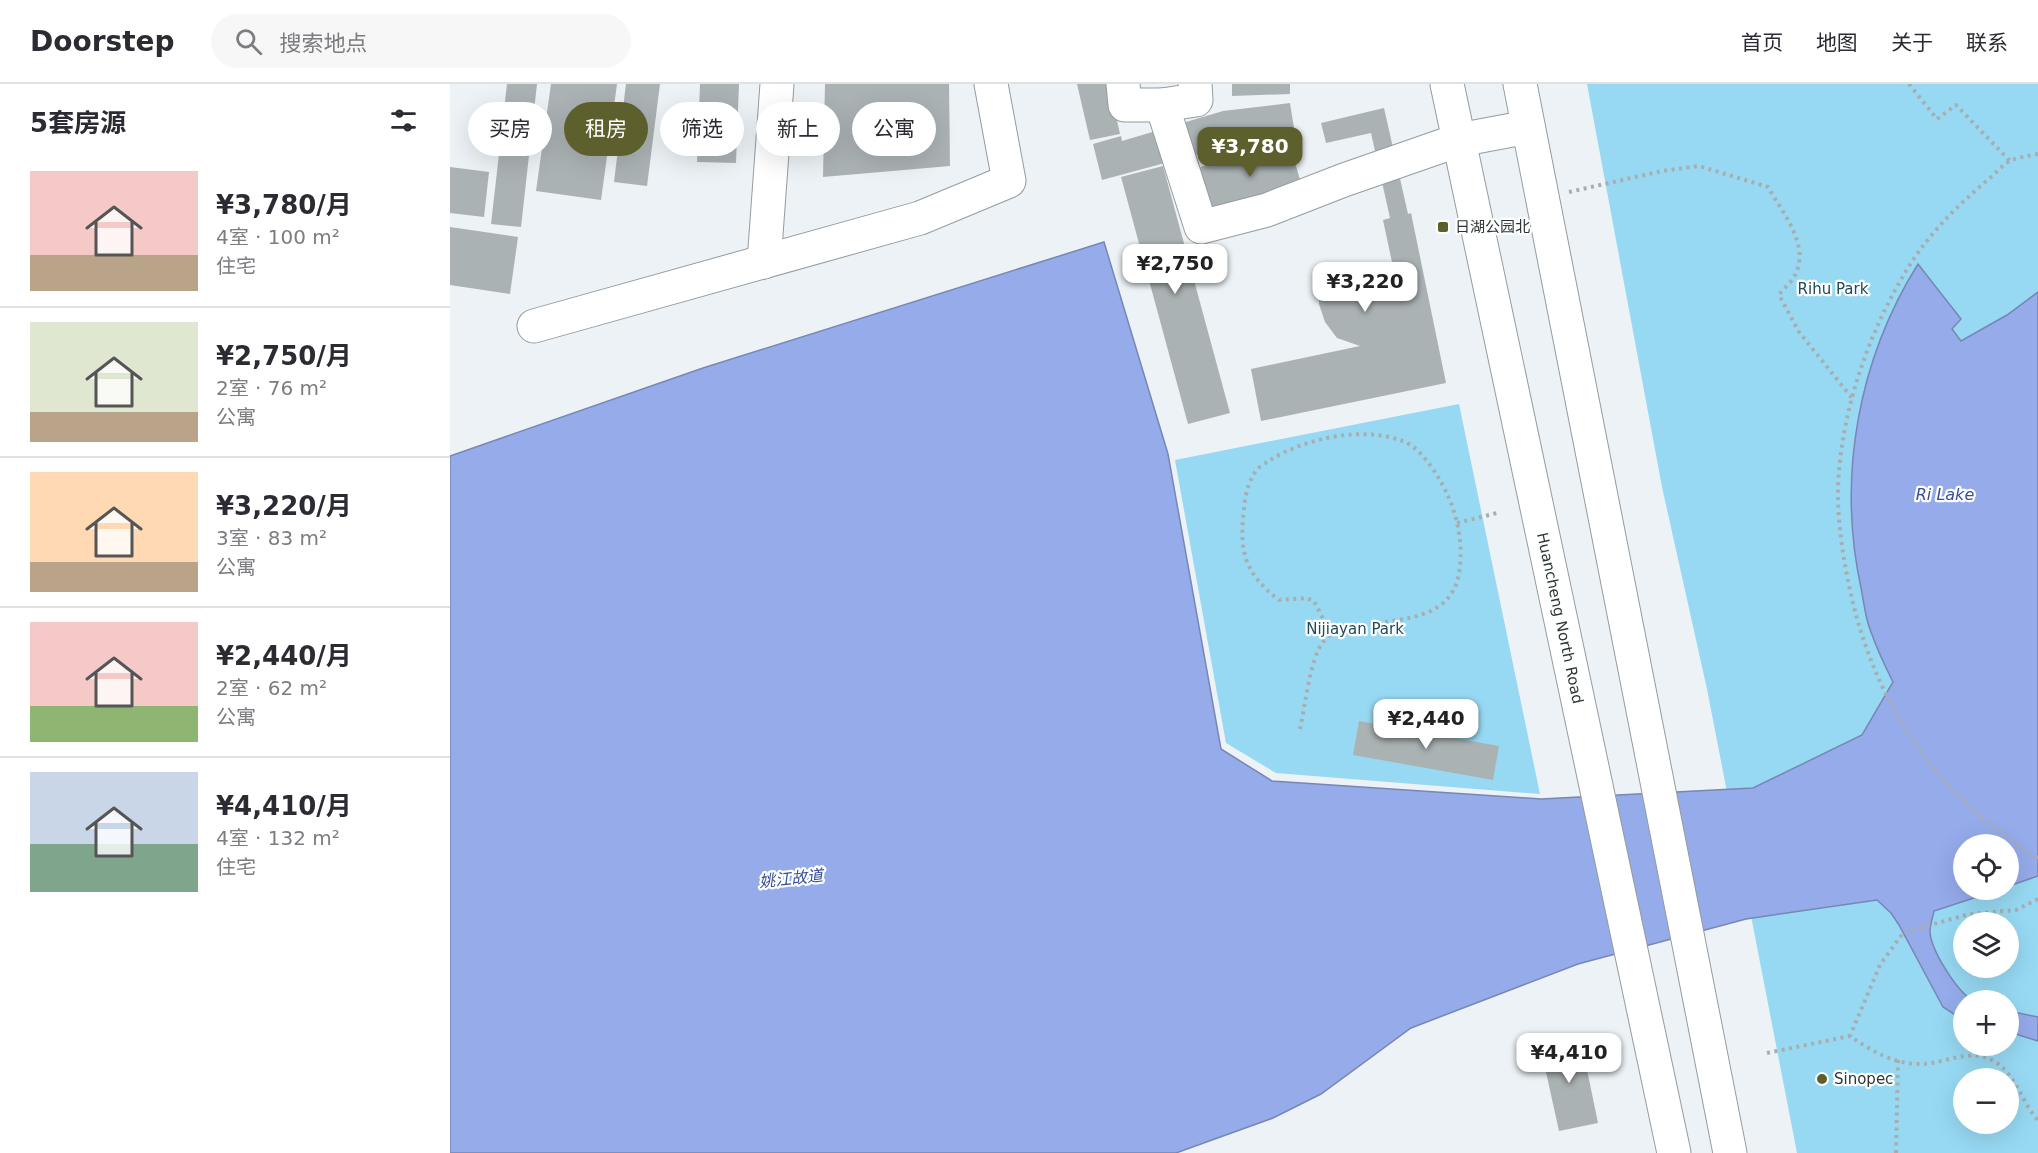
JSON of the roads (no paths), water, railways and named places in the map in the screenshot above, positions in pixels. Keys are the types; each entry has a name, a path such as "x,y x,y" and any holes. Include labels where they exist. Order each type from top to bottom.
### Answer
{"main road":[{"path":"764,262 777,84"},
{"path":"534,326 920,218 1010,181 991,84"},
{"path":"1123,84 1125,105 1162,105 1196,100 1195,84"},
{"name":"Huancheng North Road","path":"1447,84 1674,1153"},
{"path":"1520,84 1730,1153"},
{"path":"1162,105 1202,226 1267,210 1344,180 1459,140 1528,128"}],"water":[{"path":"1104,242 1168,454 1221,749 1272,781 1541,799 1753,788 1862,735 1893,682 1866,616 1854,546 1851,504 1853,462 1858,420 1867,379 1880,340 1897,301 1918,264 1961,319 1952,329 1961,341 2007,315 2038,292 2038,876 2019,883 2019,834 1953,834 1953,900 1968,900 1934,911 1930,931 1939,958 1961,990 1953,990 1953,1014 1943,1007 1899,925 1891,913 1877,900 1746,919 1578,964 1411,1028 1321,1094 1273,1118 1176,1153 450,1153 450,456 703,368"},
{"path":"2019,1013 2038,1017 2038,1041 2019,1035"}],"place":[{"name":"日湖公园北","path":"1443,227"},
{"name":"Sinopec","path":"1822,1079"}],"park label":[{"name":"Rihu Park","path":"1833,289"},
{"name":"Nijiayan Park","path":"1355,629"}],"water label":[{"name":"Ri Lake","path":"1945,494"},
{"name":"姚江故道","path":"791,878"}]}
